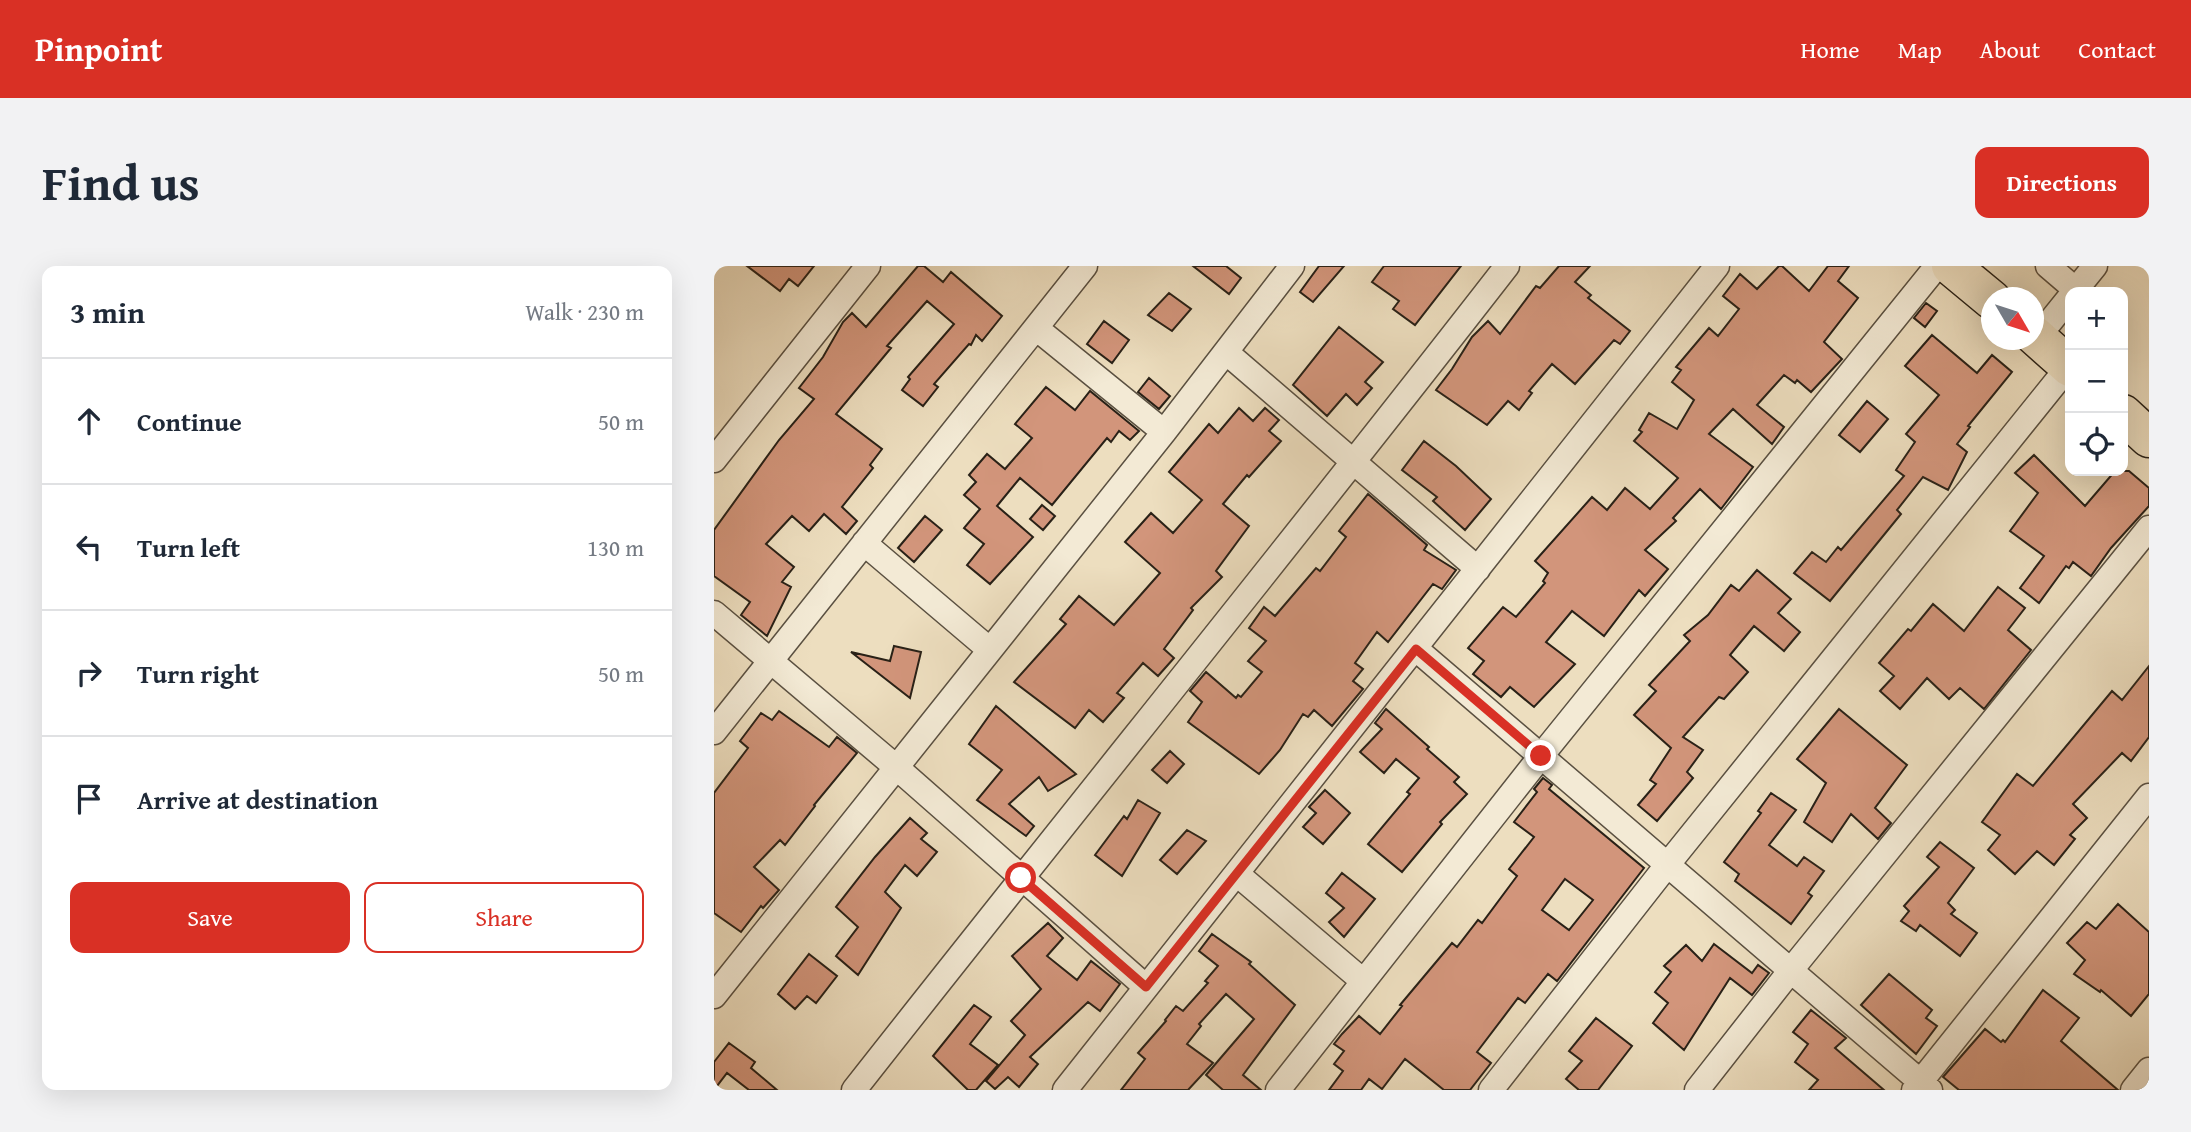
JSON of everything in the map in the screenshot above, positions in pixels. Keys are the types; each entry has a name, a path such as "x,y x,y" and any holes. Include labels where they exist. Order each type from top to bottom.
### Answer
{"highway":[{"path":"1951,266 1981,291"},
{"path":"2044,344 2065,362"}],"street":[{"path":"714,460 868,266"},
{"path":"714,732 1085,266"},
{"path":"714,996 1227,353 1292,266"},
{"path":"854,1090 1355,462 1507,266"},
{"path":"1065,1090 1717,266"},
{"path":"1278,1090 1541,756 1937,266"},
{"path":"2048,266 2067,287"},
{"path":"2078,287 2095,266"},
{"path":"2044,327 2065,302"},
{"path":"1037,328 1164,432"},
{"path":"1227,353 1478,569"},
{"path":"1491,1090 1668,864 2065,372"},
{"path":"1697,1090 2149,528"},
{"path":"864,543 990,650"},
{"path":"714,613 1146,987"},
{"path":"1416,649 1791,970 1921,1087 2149,796"},
{"path":"1237,873 1363,981"},
{"path":"2133,1090 2149,1070"}],"building":[{"path":"747,266 814,266 798,286 789,279 780,291"},
{"path":"918,266 924,266 943,282 951,272 1002,316 982,341 976,335 971,345 969,344 934,384 938,387 923,406 902,390 910,379 908,377 954,324 927,301 887,346 891,348 836,414 882,449 870,465 873,468 842,507 857,521 846,534 824,514 809,531 792,516 766,544 794,567 782,582 791,587 767,636 741,615 750,602 714,576 714,530 779,440 814,399 799,388 823,357 843,322 852,313 866,327"},
{"path":"1193,266 1226,266 1241,278 1229,294"},
{"path":"1319,266 1344,266 1313,302 1300,292"},
{"path":"1384,266 1461,266 1415,325 1393,309 1399,301 1372,282"},
{"path":"1559,266 1590,266 1575,282 1591,295 1588,298 1630,331 1620,344 1614,340 1575,384 1552,364 1529,391 1532,393 1519,410 1508,401 1487,425 1436,390 1472,337 1488,321 1500,334 1536,286 1540,288"},
{"path":"1779,266 1809,291 1828,266 1849,266 1838,281 1858,298 1824,342 1842,359 1811,392 1797,380 1795,383 1784,375 1757,405 1784,427 1772,444 1733,409 1709,434 1753,467 1721,509 1700,489 1673,518 1676,521 1645,550 1668,569 1645,596 1639,590 1604,636 1572,611 1546,642 1575,664 1534,707 1510,687 1501,697 1473,674 1484,661 1468,648 1503,607 1516,617 1545,583 1543,581 1548,573 1535,561 1592,497 1607,510 1625,488 1650,509 1678,478 1634,441 1642,432 1639,430 1649,413 1677,429 1694,400 1672,382 1681,370 1676,367 1709,328 1718,336 1739,309 1723,296 1740,274 1757,289"},
{"path":"1169,293 1191,309 1172,331 1148,315"},
{"path":"1926,303 1937,311 1925,327 1914,318"},
{"path":"1104,321 1129,340 1112,363 1087,344"},
{"path":"1339,327 1383,362 1365,382 1372,388 1357,405 1346,394 1327,416 1293,385"},
{"path":"1932,335 1977,373 1992,355 2012,372 1968,426 1970,427 1957,444 1967,452 1948,490 1923,477 1897,510 1901,514 1830,601 1794,573 1812,552 1826,562 1838,547 1841,550 1904,476 1896,470 1915,442 1906,434 1939,395 1905,366"},
{"path":"1149,378 1170,396 1159,409 1138,392"},
{"path":"1046,387 1075,410 1090,391 1139,431 1130,440 1119,431 1111,442 1107,438 1052,505 1020,478 997,506 1033,537 990,584 967,565 984,544 964,528 980,509 964,495 976,482 969,475 987,454 1005,469 1032,438 1015,424"},
{"path":"1867,401 1888,419 1860,452 1839,435"},
{"path":"1239,408 1253,421 1265,408 1279,420 1269,431 1281,441 1223,504 1249,526 1216,571 1222,577 1191,608 1193,610 1164,649 1174,658 1158,676 1143,663 1117,693 1124,698 1103,722 1089,710 1075,728 1014,682 1066,624 1060,619 1079,596 1114,625 1160,573 1125,542 1151,513 1173,533 1202,500 1169,472 1209,424 1218,433"},
{"path":"1424,441 1491,499 1465,530 1433,501 1437,497 1402,470"},
{"path":"2034,455 2085,506 2111,476 2128,476 2129,471 2149,488 2149,506 2111,548 2091,576 2073,562 2069,568 2066,566 2039,603 2020,588 2044,556 2010,531 2038,493 2015,473"},
{"path":"1368,494 1427,545 1424,550 1456,570 1442,589 1433,584 1388,642 1377,632 1355,663 1363,669 1353,681 1363,689 1332,726 1314,710 1308,717 1303,714 1280,750 1259,774 1188,722 1202,702 1190,691 1206,672 1236,698 1238,695 1241,697 1262,672 1248,661 1266,641 1249,628 1264,607 1275,616 1316,568 1320,571 1346,537 1339,531"},
{"path":"1042,505 1055,516 1043,530 1030,519"},
{"path":"925,516 942,530 914,562 898,548"},
{"path":"1757,570 1791,599 1778,613 1800,632 1784,651 1754,626 1730,655 1748,672 1724,699 1719,697 1683,737 1703,750 1687,772 1693,778 1657,821 1638,805 1656,784 1650,780 1671,748 1634,715 1656,691 1649,685 1690,641 1684,635 1708,615 1731,585 1739,591"},
{"path":"1998,587 2025,608 2008,630 2031,650 1984,709 1960,688 1949,699 1927,678 1900,709 1880,691 1894,676 1879,663 1933,604 1964,631"},
{"path":"894,646 921,652 910,698 851,652 890,661"},
{"path":"2149,666 2149,737 2131,761 2122,753 2073,804 2087,818 2070,835 2075,839 2054,865 2037,851 2015,874 1988,850 2000,835 1982,822 2017,774 2033,786 2112,691 2122,700"},
{"path":"996,706 1076,774 1048,791 1039,777 1009,804 1034,826 1026,836 977,800 1002,770 969,744"},
{"path":"1386,709 1459,777 1454,782 1467,794 1440,822 1442,824 1402,872 1368,844 1410,794 1407,792 1419,778 1396,759 1384,773 1360,752 1382,729 1375,723"},
{"path":"1839,709 1907,765 1875,808 1891,823 1878,839 1851,814 1832,842 1804,822 1826,783 1797,759"},
{"path":"779,711 829,747 837,737 857,753 785,845 780,840 754,867 779,890 763,908 761,906 741,932 714,913 714,793 748,748 740,741 761,713 772,720"},
{"path":"1170,751 1184,764 1167,783 1152,770"},
{"path":"1543,778 1552,785 1549,789 1644,868 1557,981 1548,974 1525,1003 1518,998 1477,1052 1491,1063 1470,1090 1444,1090 1405,1059 1382,1089 1369,1079 1361,1090 1329,1090 1343,1071 1334,1064 1344,1051 1334,1044 1342,1034 1359,1016 1380,1034 1402,1006 1400,1005 1452,943 1457,947 1478,920 1482,923 1517,876 1509,869 1534,837 1514,822 1537,792 1534,789","holes":["1565,879 1593,900 1569,930 1542,910"]},
{"path":"1325,790 1350,813 1323,844 1303,827 1316,813 1309,807"},
{"path":"1771,793 1796,810 1769,845 1797,866 1804,857 1824,871 1808,893 1812,896 1791,924 1735,881 1739,874 1724,862 1761,813 1758,811"},
{"path":"1138,800 1160,813 1122,876 1095,855 1124,816 1127,819"},
{"path":"910,818 927,833 921,839 937,852 917,876 905,865 885,892 901,908 858,975 836,956 858,927 836,907"},
{"path":"1187,830 1206,841 1177,874 1160,860"},
{"path":"1940,842 1974,868 1948,903 1955,910 1951,914 1977,933 1960,956 1920,925 1916,931 1901,921 1909,911 1904,906 1939,867 1927,857"},
{"path":"1342,873 1375,899 1344,937 1329,922 1344,908 1326,893"},
{"path":"2118,904 2149,932 2149,994 2131,1016 2101,990 2100,992 2074,974 2085,960 2067,943 2087,922 2096,929"},
{"path":"1048,923 1063,938 1047,956 1077,980 1091,961 1120,984 1100,1011 1088,1002 1030,1057 1038,1064 1019,1087 1008,1077 995,1089 986,1081 1025,1035 1011,1021 1041,989 1012,956"},
{"path":"1212,934 1251,962 1249,964 1295,1005 1243,1075 1261,1090 1223,1090 1206,1075 1254,1019 1226,994 1199,1024 1201,1026 1187,1044 1213,1063 1188,1090 1121,1090 1145,1059 1138,1053 1176,1006 1183,1011 1208,983 1205,981 1218,966 1199,951"},
{"path":"1714,944 1752,973 1758,965 1769,973 1752,995 1730,978 1684,1050 1653,1023 1668,1003 1655,992 1671,972 1664,966 1686,945 1702,961"},
{"path":"809,954 837,976 816,1003 807,996 795,1009 778,994"},
{"path":"1889,974 1932,1010 1926,1018 1937,1026 1916,1054 1861,1005"},
{"path":"2043,990 2079,1018 2061,1041 2118,1090 1959,1090 1943,1077 1985,1029 2001,1042 2005,1042"},
{"path":"974,1005 991,1017 970,1044 998,1065 976,1090 968,1090 933,1056"},
{"path":"1811,1010 1846,1038 1835,1048 1884,1090 1809,1090 1818,1080 1795,1062 1808,1044 1793,1032"},
{"path":"1596,1018 1632,1046 1598,1090 1579,1090 1566,1079 1582,1061 1569,1051"},
{"path":"729,1043 755,1062 751,1068 777,1090 749,1090 727,1073 714,1090 714,1062"}],"route":[{"path":"1021,878 1146,987 1416,649 1541,756"}]}
